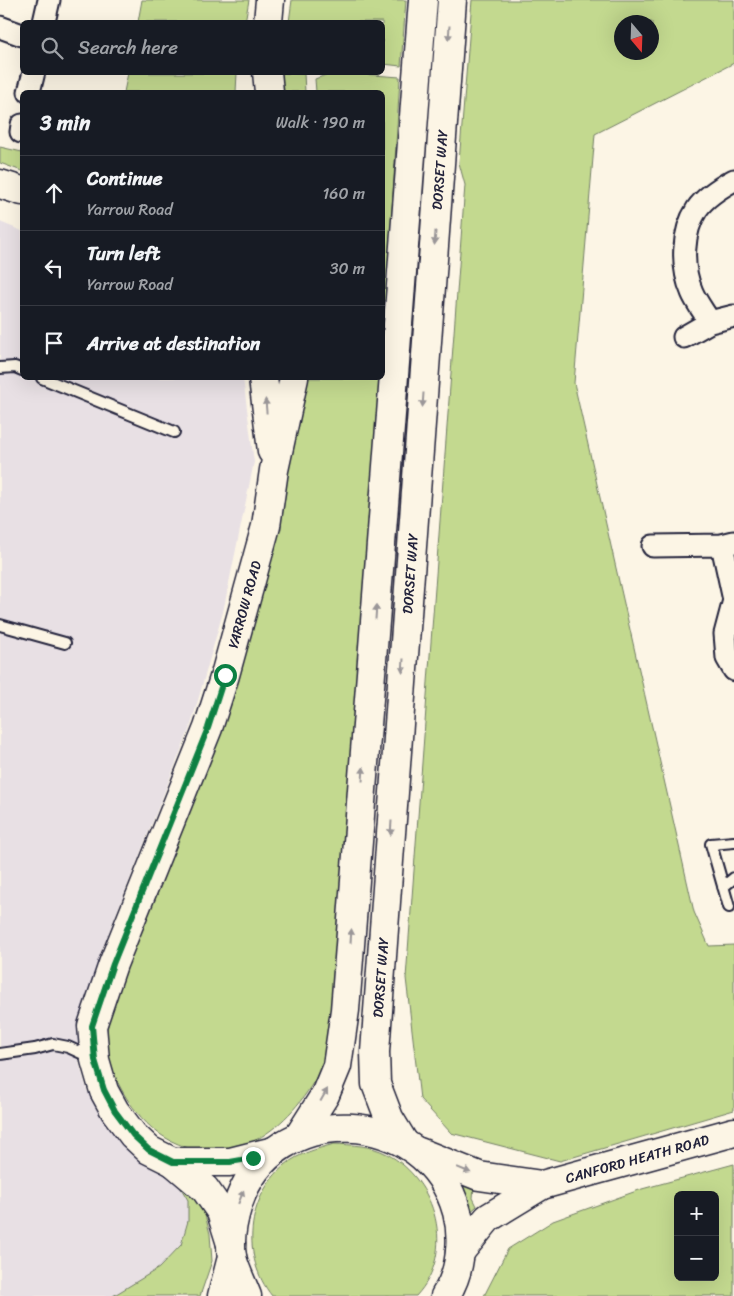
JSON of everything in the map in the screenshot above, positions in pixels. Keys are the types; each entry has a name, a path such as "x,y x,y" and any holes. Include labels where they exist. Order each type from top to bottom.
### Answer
{"main road":[{"path":"268,20 270,0"},
{"path":"222,1296 232,1250 234,1218 242,1193 256,1170 274,1152 299,1136 325,1095 337,1066 345,1010 423,0"},
{"name":"DORSET WAY","path":"411,1146 389,1118 376,1084 375,1052 452,0"},
{"path":"267,75 269,90"},
{"path":"0,184 20,190"},
{"name":"YARROW ROAD","path":"263,380 274,470"},
{"name":"YARROW ROAD","path":"246,1296 221,1212 211,1197 205,1189 173,1162 149,1150 133,1135 115,1111 104,1090 95,1060 92,1026 113,964 208,728 266,526 274,470 294,380"},
{"name":"CANFORD HEATH ROAD","path":"299,1136 333,1127 369,1128 479,1176 542,1185"},
{"name":"CANFORD HEATH ROAD","path":"460,1252 488,1218 542,1185 734,1132"},
{"path":"411,1146 439,1172 452,1197 460,1224 460,1252 451,1288 446,1296"},
{"name":"YARROW ROAD","path":"173,1162 230,1162 274,1152"}],"street":[{"path":"44,20 49,0"},
{"path":"0,28 20,34"},
{"path":"30,90 33,75"},
{"path":"710,322 692,292 685,265 686,236 698,209 716,190 734,180"},
{"path":"684,337 710,322 734,316"},
{"path":"653,546 728,543 734,600 725,634 728,658 734,670"}],"lane":[{"path":"0,368 15,367 20,369"},
{"path":"47,380 174,432"},
{"path":"0,625 65,642"},
{"path":"729,907 711,844 734,842"},
{"path":"723,886 734,878"},
{"path":"0,1054 35,1049 53,1044 68,1047 95,1060"}],"shaded area":[{"path":"0,222 20,230 20,380 243,380 254,462 223,612 191,725 101,952 82,1013 79,1063 87,1090 99,1113 118,1138 138,1157 176,1180 210,1234 212,1261 200,1296 0,1296"}],"green space":[{"path":"142,0 249,0 245,20 138,20"},
{"path":"292,0 406,0 401,66 385,64 385,20 289,20"},
{"path":"472,0 734,0 734,63 595,134 574,383 694,912 709,946 734,945 734,1110 560,1161 451,1133 420,1099 406,978 465,185 459,163"},
{"path":"128,75 237,75 236,90 124,90"},
{"path":"279,75 304,75 305,90 283,90"},
{"path":"326,75 400,77 385,327 385,90 316,90 315,79"},
{"path":"0,147 20,152 20,170 0,163"},
{"path":"305,380 381,380 332,1031 327,1054 304,1097 289,1115 271,1130 252,1142 231,1150 209,1152 186,1147 171,1141 158,1133 141,1117 124,1094 111,1065 107,1030 119,987 165,866"},
{"path":"334,1144 368,1147 387,1154 404,1166 418,1181 429,1199 435,1218 438,1239 436,1259 429,1278 416,1296 272,1296 262,1281 255,1264 252,1228 262,1194 272,1179 290,1161 308,1152"},
{"path":"734,1164 734,1296 484,1296 508,1249 553,1221 642,1189"},
{"path":"452,1178 474,1186 473,1198 477,1206 466,1216"},
{"path":"176,1180 195,1193 204,1211 210,1234 212,1261 200,1296 113,1296 159,1268 181,1245 188,1221 188,1200"}],"route":[{"path":"225,675 208,728 113,964 92,1026 95,1060 104,1090 115,1111 133,1135 149,1150 173,1162 230,1162 253,1158"}]}
